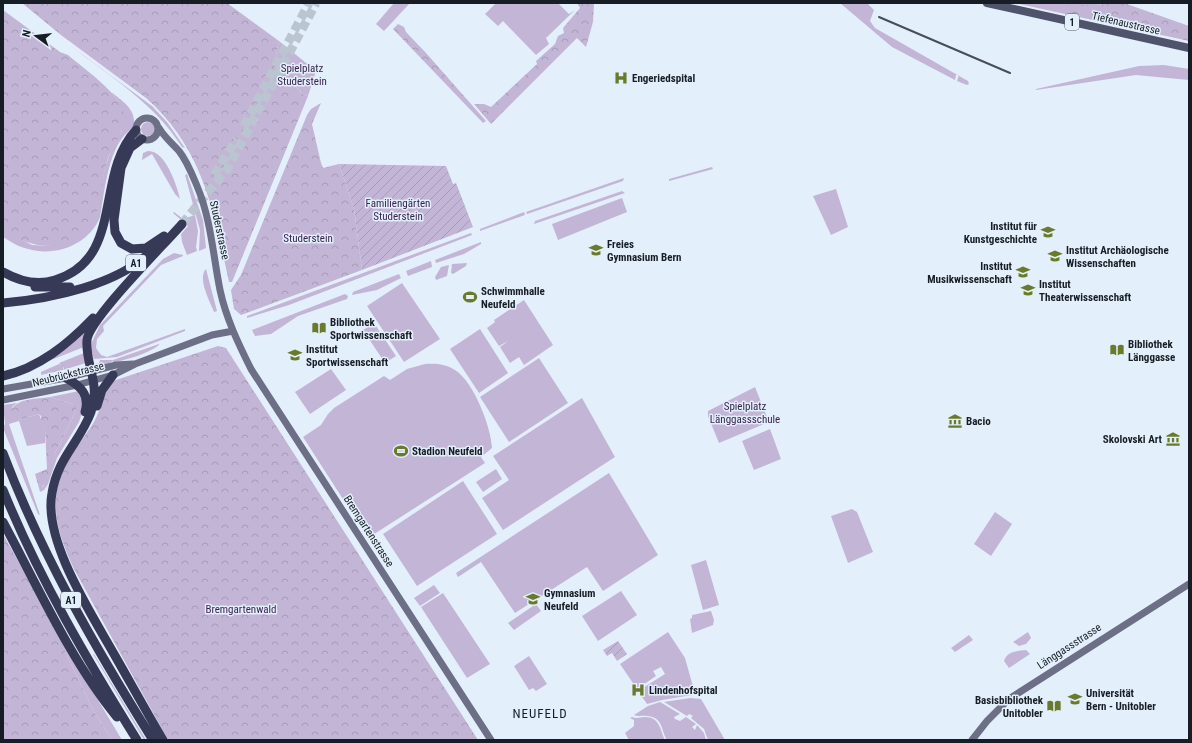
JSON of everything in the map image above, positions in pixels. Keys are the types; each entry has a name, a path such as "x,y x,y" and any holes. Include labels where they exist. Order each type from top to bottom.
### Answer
{"highway":[{"path":"3,272 24,281 46,282 69,275 84,264 95,250 100,239 113,176 120,154 136,130"},
{"path":"3,376 36,363 61,348 74,338 153,257 180,222 164,236 146,248 132,249 122,244 114,232 114,220 121,168 130,148 142,139"},
{"name":"A1","path":"103,281 122,272 143,258 164,236"},
{"path":"3,276 23,285 48,288 69,287 103,281"},
{"path":"3,303 58,295 87,288 103,281"},
{"path":"118,294 90,330 88,347 93,376 94,399 91,411 60,464 52,489 52,512 56,534 68,569 163,740"},
{"path":"77,436 90,425 102,390 112,375"},
{"path":"66,378 83,390 87,400 87,406 77,436"},
{"name":"A1","path":"3,453 33,526 63,586 109,668 153,740"},
{"name":"A1","path":"3,490 23,536 54,598 97,674 137,740"},
{"path":"3,522 89,677 104,701 137,740"}],"main road":[{"name":"Tiefenaustrasse","path":"987,3 1189,48"},
{"path":"153,139 157,135 159,128 156,122 146,118 138,124 136,130 142,139 153,139 168,142"},
{"name":"Studerstrasse","path":"159,128 168,142 184,159 201,197 208,219 221,291 233,331"},
{"name":"Neubrückstrasse","path":"3,389 66,378 112,375 135,364 212,335 233,331"},
{"name":"Bremgartenstrasse","path":"233,331 240,348 261,385 491,740"},
{"name":"Neubrückstrasse","path":"3,400 77,385 116,365 135,364"},
{"name":"Länggassstrasse","path":"972,740 987,721 1009,699 1189,584"}],"green space":[{"path":"22,3 227,3 279,41 274,65 302,93 308,96 232,282 229,282 218,231 203,182 181,138 165,117 146,98 61,35"},
{"path":"394,3 410,3 384,31 376,24"},
{"path":"496,3 558,3 569,14 575,10 546,38 549,44 536,55 503,21 498,26 485,14"},
{"path":"577,3 594,3 593,22 586,47 577,38 491,124 474,104 484,104 491,107 537,64 536,61 555,44 558,36 564,33 563,28 580,8"},
{"path":"840,3 867,3 874,10 870,21 875,28 957,75 955,80 892,47"},
{"path":"1015,3 1107,3 1089,6 1058,7 1056,12"},
{"path":"1124,3 1189,26 1189,41 1056,12 1057,7"},
{"path":"3,10 60,52 68,55 92,74 116,98 124,114 121,132 107,161 98,209 91,224 81,235 70,242 44,246 16,238 3,230"},
{"path":"398,24 404,27 406,32 486,121 483,123 393,29"},
{"name":"Spielplatz Studerstein","path":"279,41 316,71 308,96 302,93 274,65"},
{"path":"71,46 152,106 167,122 185,148 182,147 171,131 145,104"},
{"path":"1164,65 1189,69 1189,80 1136,75 1036,90 1139,66"},
{"path":"959,76 968,81 969,84 967,85 957,81"},
{"path":"111,92 129,107 134,117 134,122 133,128 125,135 113,156 106,181 100,217 95,227 80,242 60,250 38,251 15,244 3,237 3,230 32,245 48,246 98,207 105,167 114,143 122,131 118,101"},
{"name":"Studerstein","path":"321,103 312,124 321,163 323,168 339,164 354,209 362,270 241,315 234,309 231,290 241,275 307,115 311,109"},
{"path":"148,122 153,124 155,129 153,134 148,136 143,134 141,129 143,124"},
{"path":"148,151 154,152 165,162 173,177 180,199 175,194 152,154 142,160 143,153"},
{"name":"Familiengärten Studerstein","path":"339,164 446,166 453,184 456,183 473,227 362,270 354,209"},
{"path":"712,167 713,169 669,181 669,179"},
{"path":"187,174 203,220 206,248 199,251 200,230 185,175"},
{"path":"624,178 623,181 527,214 526,212"},
{"path":"836,189 848,227 831,235 813,196"},
{"path":"622,191 625,193 534,224 535,221"},
{"path":"622,198 627,212 558,240 552,224"},
{"path":"174,212 183,219 195,215 198,231 197,251 187,255 182,242 181,234 188,226 173,213"},
{"path":"524,212 525,215 480,231 480,229"},
{"path":"471,233 472,235 289,305 247,318 247,316"},
{"path":"481,242 481,244 464,254 436,263 435,260"},
{"path":"174,253 183,256 161,265 103,326 104,331 97,339 96,348 101,355 107,357 185,329 185,331 117,357 94,359 91,350 92,342 100,325 163,259"},
{"path":"431,261 432,267 408,276 406,271"},
{"path":"467,263 466,266 453,274 451,273 452,264"},
{"path":"449,265 447,276 436,280 435,277 441,267"},
{"path":"206,269 217,311 214,312 207,296 204,284 203,278"},
{"path":"399,274 401,278 377,290 352,295 353,292"},
{"path":"402,283 440,339 404,362 367,306"},
{"path":"345,294 348,296 347,299 298,316 271,334 255,336 252,330"},
{"path":"524,300 553,345 524,365 519,357 510,363 500,347 508,341 499,346 487,328 495,322 494,320"},
{"path":"374,323 396,356 385,363 363,330"},
{"path":"87,328 84,347 46,362 68,347"},
{"path":"480,329 508,373 479,393 450,349"},
{"path":"159,344 143,354 131,358 114,363 113,361 109,363 110,364 99,366 96,364 99,363 100,360 113,360"},
{"name":"Bremgartenwald","path":"218,346 226,348 478,740 168,740 74,569 63,542 56,515 57,489 61,475 68,461 98,415 106,391 113,381"},
{"path":"84,353 86,363 63,370 64,368 59,363"},
{"path":"539,358 568,403 509,442 480,397"},
{"path":"59,364 63,366 63,370 41,375 41,372"},
{"name":"Stadion Neufeld","path":"425,364 444,365 452,368 469,384 485,417 492,448 481,457 485,463 368,538 303,437 321,425 334,408 384,376 390,380 407,369"},
{"path":"331,369 346,390 310,414 295,392"},
{"name":"Spielplatz Länggassschule","path":"755,387 769,422 719,443 708,416 708,411"},
{"path":"79,391 82,394 82,413 79,422 57,458 48,484 44,490 40,492 39,488 43,487 56,451 76,411 73,404 50,397"},
{"path":"50,397 73,404 76,406 76,411 56,451 46,481 41,489 39,488 35,474 47,469 45,430 41,422 41,416 39,414 19,420 11,415 12,409 20,402"},
{"path":"582,398 615,457 503,530 482,498 509,480 493,456"},
{"path":"17,403 12,407 19,420 39,414 45,430 45,443 27,446 19,421 9,424 40,515 38,514 3,428 5,424 3,405"},
{"path":"770,429 781,459 754,470 742,441"},
{"path":"496,469 502,479 483,492 476,482"},
{"path":"609,473 658,555 603,591 587,567 515,613 481,562 458,577 456,573"},
{"path":"463,481 497,534 417,586 383,534"},
{"path":"852,509 857,512 873,552 848,563 831,516"},
{"path":"995,512 1012,524 991,556 974,544"},
{"path":"3,534 66,647 65,651 93,710 112,740 3,740"},
{"path":"706,560 719,605 703,610 691,565"},
{"path":"434,585 440,593 420,606 414,598"},
{"path":"621,591 637,615 598,641 582,616"},
{"path":"443,593 490,664 467,678 421,607"},
{"path":"536,604 541,611 514,630 508,623"},
{"path":"711,611 714,620 713,625 692,633 690,619 692,618 692,615"},
{"path":"668,632 685,658 692,683 698,694 647,704 638,691 665,674 661,667 653,671 656,676 637,689 620,664"},
{"path":"1028,632 1031,638 1026,644 1019,646 1013,642"},
{"path":"969,635 973,640 955,652 951,648"},
{"path":"618,641 627,654 617,661 612,653 607,656 603,650"},
{"path":"66,647 122,740 112,740 93,710 65,651"},
{"path":"1026,650 1030,654 1009,668 1004,661 1007,655 1013,652"},
{"path":"94,654 146,740 144,740"},
{"path":"529,656 547,684 536,691 533,688 529,690 514,666"},
{"path":"690,698 701,699 725,740 708,740 704,729 691,718 693,716 689,714 687,716 664,702"},
{"path":"660,702 680,714 674,717 675,719 680,721 686,717 696,724 692,727 695,730 697,725 704,733 706,740 667,740 659,721 652,717 634,715 648,706"},
{"path":"630,718 654,719 659,725 665,740 629,740 625,733 634,726 634,720"}],"tunnel":[{"path":"244,126 309,3"},
{"path":"182,224 228,168 316,3"},
{"path":"214,175 237,139"}],"railway":[{"path":"879,17 1010,73"}],"place":[{"name":"Engeriedspital","path":"621,78"},
{"name":"Institut für Kunstgeschichte","path":"1048,232"},
{"name":"Freies Gymnasium Bern","path":"596,250"},
{"name":"Institut Archäologische Wissenschaften","path":"1055,256"},
{"name":"Institut Musikwissenschaft","path":"1023,272"},
{"name":"Institut Theaterwissenschaft","path":"1028,290"},
{"name":"Schwimmhalle Neufeld","path":"470,297"},
{"name":"Bibliothek Sportwissenschaft","path":"319,328"},
{"name":"Bibliothek Länggasse","path":"1117,350"},
{"name":"Institut Sportwissenschaft","path":"295,355"},
{"name":"Bacio","path":"955,421"},
{"name":"Skolovski Art","path":"1173,439"},
{"name":"Stadion Neufeld","path":"401,451"},
{"name":"Gymnasium Neufeld","path":"533,599"},
{"name":"Lindenhofspital","path":"638,690"},
{"name":"Universität Bern - Unitobler","path":"1075,699"},
{"name":"Basisbibliothek Unitobler","path":"1054,706"}],"district":[{"name":"NEUFELD","path":"540,713"}]}
